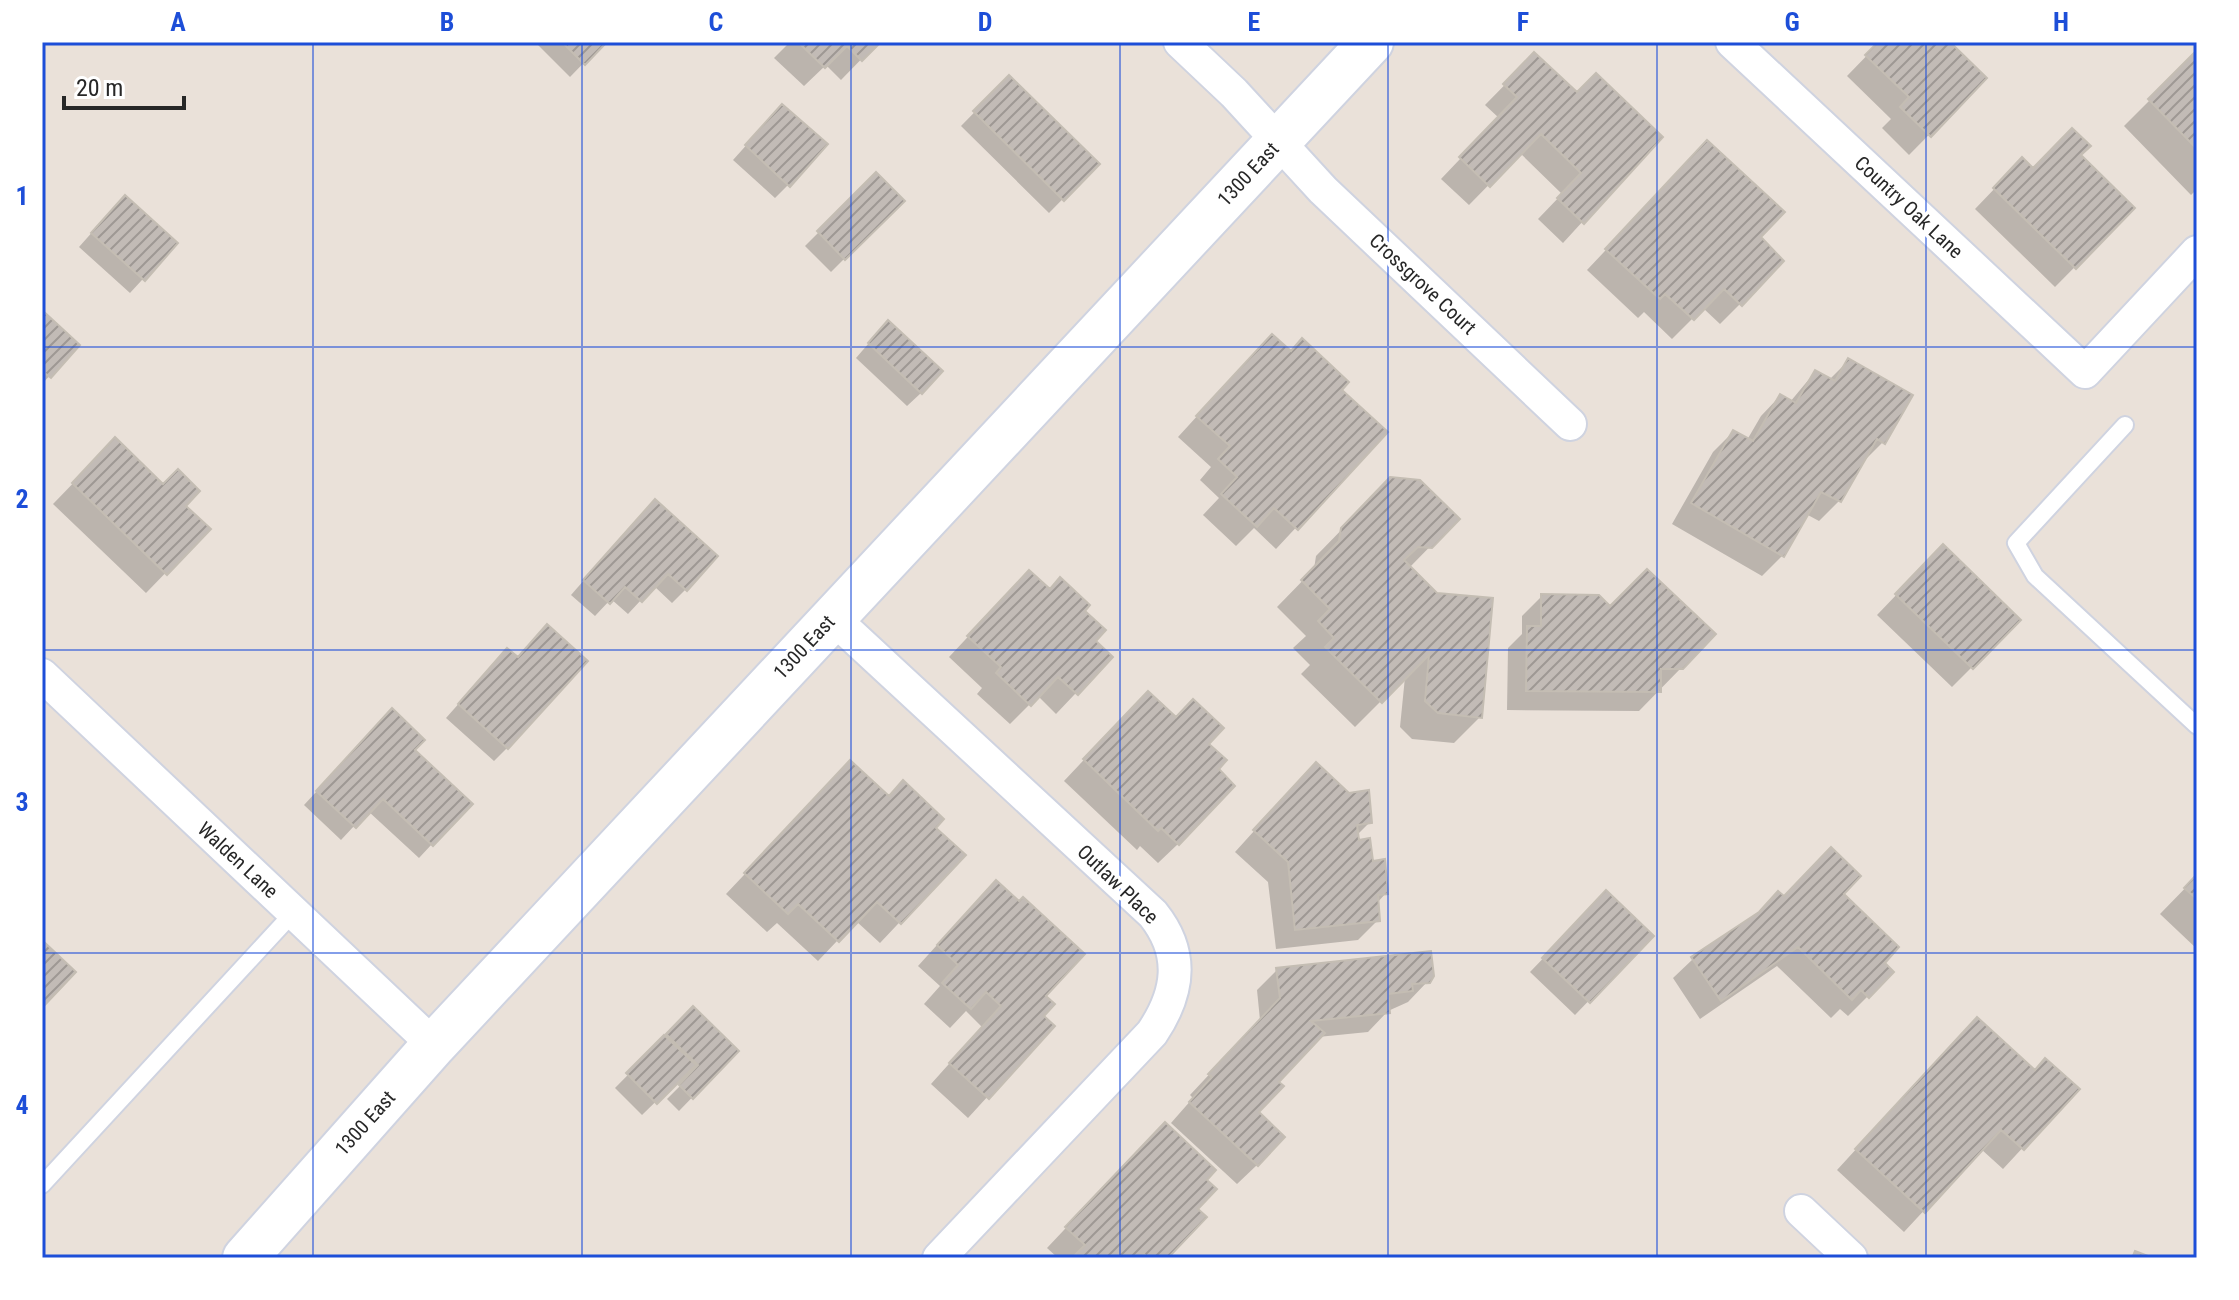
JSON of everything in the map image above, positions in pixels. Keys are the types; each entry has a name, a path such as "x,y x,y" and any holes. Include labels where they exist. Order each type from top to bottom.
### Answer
{"main road":[{"name":"1300 East","path":"245,1258 434,1045 1371,42"}],"street":[{"name":"Crossgrove Court","path":"1180,42 1279,141 1323,190 1570,424"},
{"name":"Country Oak Lane","path":"1732,42 2085,372 2197,252"},
{"name":"Outlaw Place","path":"832,617 1153,914 1174,949 1177,970 1173,992 1152,1033 939,1258"},
{"name":"Walden Lane","path":"42,675 434,1045"},
{"path":"1801,1211 1851,1258"}],"lane":[{"path":"2125,425 2016,543 2035,576 2197,726"},
{"path":"42,1185 294,912"}],"building":[{"path":"562,42 607,42 585,65"},
{"path":"798,42 881,42 862,61 847,46 825,68"},
{"path":"1878,42 1950,42 1987,78 1931,137 1900,107 1909,97 1865,55"},
{"path":"2197,50 2197,149 2148,99"},
{"path":"1534,52 1577,92 1596,73 1663,137 1584,224 1557,198 1581,173 1541,134 1490,187 1459,157 1517,97 1503,84"},
{"path":"1009,75 1100,164 1064,201 973,111"},
{"path":"782,104 828,144 790,187 745,145"},
{"path":"2072,128 2091,146 2081,155 2135,208 2076,269 1993,188 2022,157 2033,168"},
{"path":"1707,140 1785,212 1761,237 1784,261 1742,306 1724,289 1694,320 1665,294 1660,299 1605,249"},
{"path":"876,172 905,201 845,260 817,231"},
{"path":"125,195 178,243 145,281 91,233"},
{"path":"42,310 80,345 51,378 42,371"},
{"path":"888,320 943,371 922,394 868,343"},
{"path":"1272,334 1291,351 1302,338 1349,382 1342,390 1388,432 1298,530 1274,508 1257,527 1221,494 1237,477 1218,459 1230,446 1196,416"},
{"path":"1848,358 1913,395 1885,444 1877,439 1841,502 1821,492 1784,557 1691,503 1733,430 1753,441 1780,394 1796,403 1815,370 1835,381"},
{"path":"115,437 163,484 178,469 200,491 186,506 211,529 167,575 72,483"},
{"path":"1390,477 1420,480 1460,519 1432,548 1418,547 1404,560 1437,593 1493,598 1482,718 1438,713 1425,701 1429,655 1382,703 1325,647 1334,638 1318,621 1330,609 1301,580 1339,541 1341,528"},
{"path":"655,499 718,556 687,591 668,574 642,602 625,587 610,604 583,580"},
{"path":"1943,544 2021,620 1973,669 1895,594"},
{"path":"1647,569 1716,634 1683,669 1661,669 1661,692 1526,691 1527,626 1541,626 1541,594 1599,595 1610,606"},
{"path":"1029,570 1050,589 1060,577 1090,605 1085,611 1106,630 1096,641 1113,657 1078,695 1058,677 1031,706 996,673 1001,667 967,636"},
{"path":"547,624 588,661 508,749 458,704 507,648 518,657"},
{"path":"1148,691 1176,717 1193,699 1224,728 1209,744 1227,760 1219,769 1235,786 1179,845 1161,828 1158,831 1083,759"},
{"path":"392,708 425,740 415,750 473,804 433,846 383,799 356,828 316,791"},
{"path":"850,760 889,796 903,780 944,819 936,828 966,855 901,924 877,902 839,942 798,904 788,914 744,873"},
{"path":"1316,762 1349,793 1369,790 1372,823 1357,825 1359,840 1370,838 1373,861 1385,859 1388,894 1378,895 1380,921 1295,930 1288,862 1253,830"},
{"path":"1831,847 1861,876 1844,894 1899,947 1885,963 1894,972 1869,998 1861,990 1852,1000 1798,947 1721,1001 1691,957 1759,912 1778,891 1784,896"},
{"path":"2197,874 2197,899 2184,888"},
{"path":"996,880 1019,901 1023,897 1085,954 1046,996 1055,1004 1044,1016 1055,1026 989,1099 949,1063 1001,1006 986,992 971,1009 942,983 958,965 937,945"},
{"path":"1606,890 1654,936 1590,1003 1542,958"},
{"path":"42,940 76,972 42,1008"},
{"path":"1431,951 1434,976 1430,983 1412,984 1413,991 1388,994 1390,1013 1311,1021 1325,1033 1279,1082 1284,1086 1259,1112 1285,1137 1258,1166 1189,1102 1212,1077 1208,1074 1280,998 1276,968"},
{"path":"693,1006 739,1051 693,1099 679,1085 698,1065 666,1034"},
{"path":"1977,1017 2035,1070 2045,1058 2080,1089 2024,1150 2001,1130 1925,1213 1855,1149"},
{"path":"664,1035 696,1065 657,1104 626,1073"},
{"path":"1165,1122 1216,1170 1207,1180 1217,1189 1198,1209 1207,1217 1168,1258 1148,1258 1144,1254 1140,1258 1072,1258 1085,1245 1065,1227"},
{"path":"2135,1251 2153,1258 2132,1258"}]}
